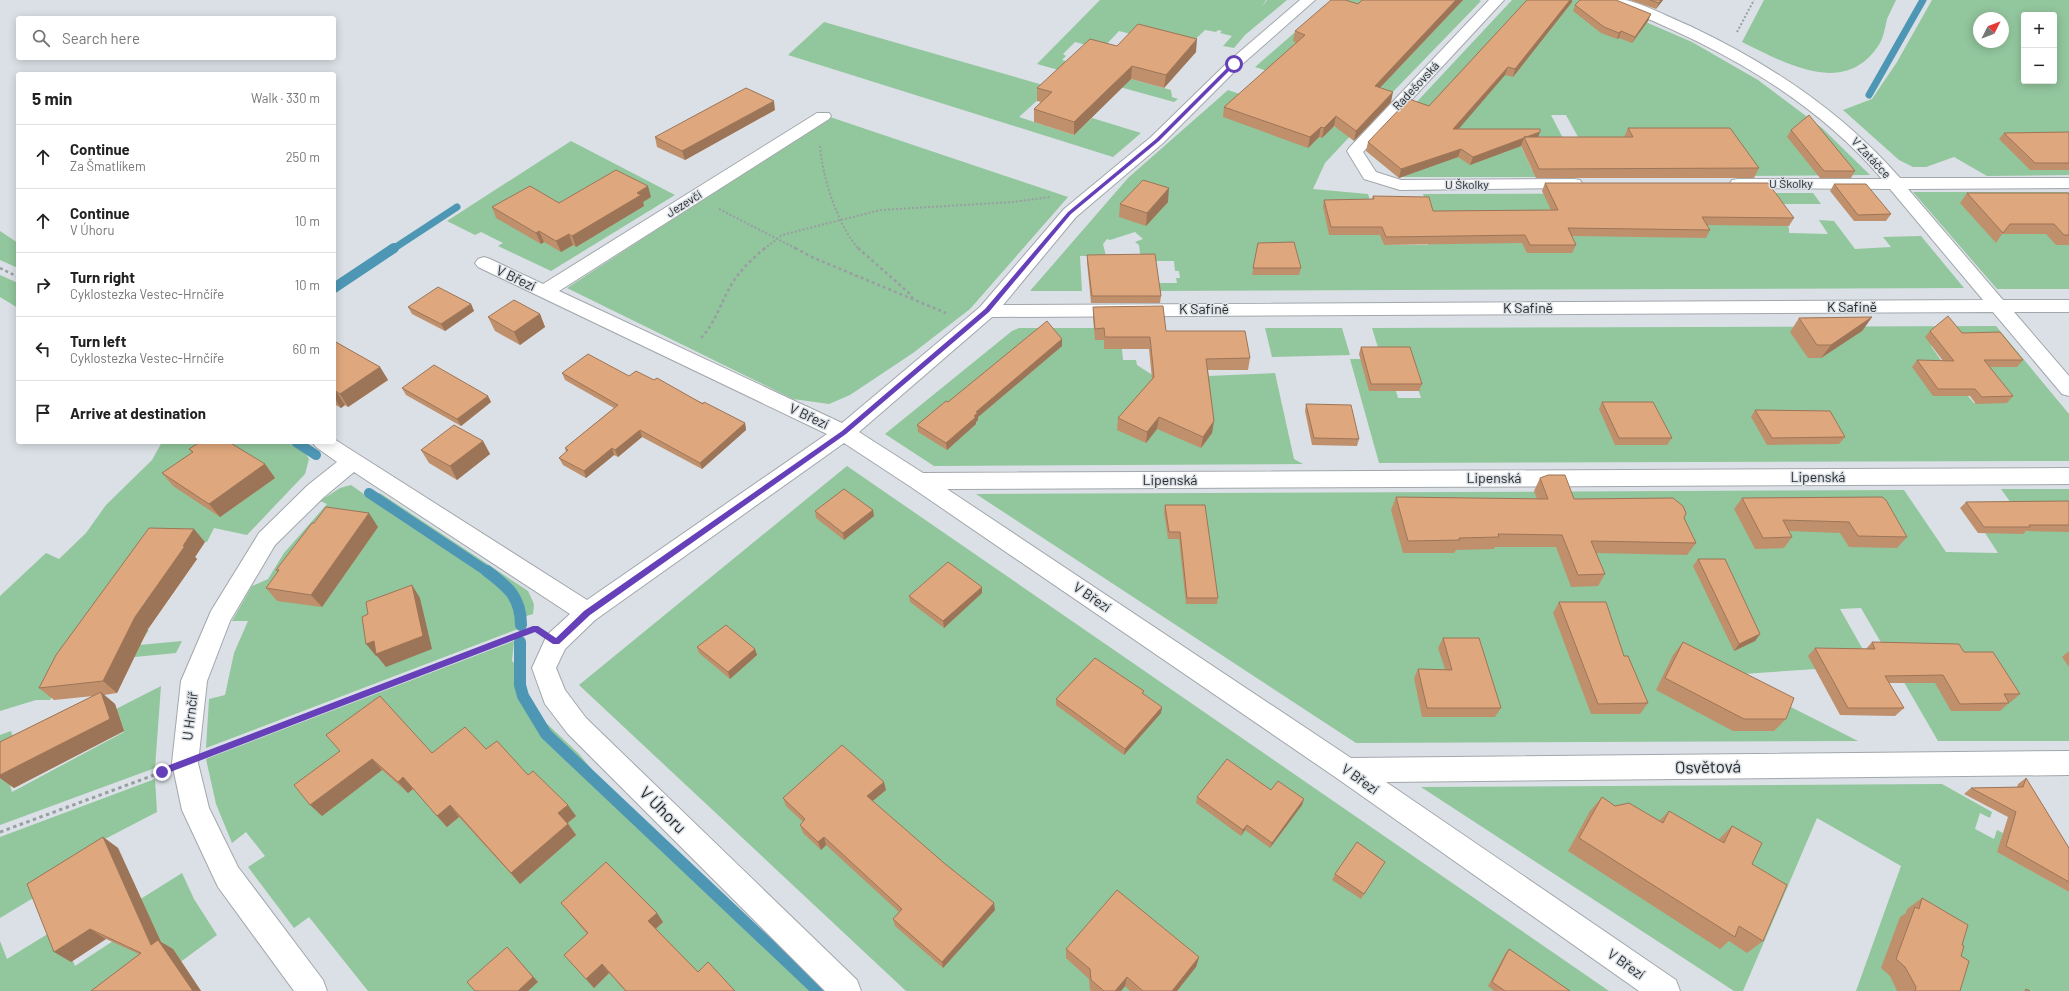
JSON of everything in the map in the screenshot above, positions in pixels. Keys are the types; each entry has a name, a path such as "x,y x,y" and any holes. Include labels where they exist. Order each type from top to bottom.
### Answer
{"street":[{"name":"V Úhoru","path":"846,991 577,726 554,696 544,668 556,642 587,613 844,433 987,310 1070,213 1157,140 1234,64 1308,0"},
{"name":"Radešovská","path":"1370,175 1355,151 1497,0"},
{"name":"V Zatáčce","path":"1614,0 1673,23 1728,50 1794,91 1845,130 1894,183 2069,389"},
{"name":"Jezevčí","path":"545,291 823,116"},
{"name":"U Školky","path":"1370,175 1400,185 1591,184"},
{"name":"U Školky","path":"1719,184 2069,183"},
{"name":"V Březí","path":"484,263 844,433 919,481 1347,770 1665,991"},
{"name":"K Safině","path":"987,310 2069,306"},
{"path":"326,444 587,613"},
{"name":"U Hrnčíř","path":"312,991 228,877 196,810 185,763 194,681 218,618 267,539 316,491 354,461"},
{"name":"Lipenská","path":"919,481 2069,476"},
{"name":"Osvětová","path":"1347,770 2069,764"}],"path":[{"path":"1728,50 1754,0"},
{"path":"820,138 822,164 850,240 909,293 913,299"},
{"path":"696,196 729,215 814,258 972,323"},
{"path":"681,356 704,336 711,327 730,286 745,267 777,238 803,228 893,209 1013,202 1047,197 1068,197 1082,202"},
{"path":"0,268 16,276"},
{"path":"0,832 185,763 536,628 556,642"}],"green space":[{"path":"1100,0 1266,0 1262,7 1267,0 1287,0 1245,35 1234,48 1223,46 1232,36 1220,33 1222,31 1218,30 1216,32 1205,30 1186,48 1119,31 1102,49 1075,42 1063,54 1066,56 1062,60 1171,90 1172,97 1178,99 1174,102 1037,64"},
{"path":"1332,0 1481,1 1385,100 1372,96 1382,85 1329,91 1255,67"},
{"path":"1512,0 1595,0 1692,42 1758,80 1822,128 1870,175 1600,177 1566,115 1551,115 1564,140 1517,138 1532,170 1586,177 1398,177 1369,153"},
{"path":"1764,0 1896,0 1887,19 1880,43 1866,60 1850,69 1833,73 1814,71 1796,66 1777,59 1742,42"},
{"path":"1932,0 2069,0 2069,175 1987,176 1954,157 1926,167 1913,167 1899,160 1843,110 1872,99 1897,62"},
{"path":"824,22 1102,102 1041,97 1019,117 1074,135 1092,118 1141,133 1113,157 788,55"},
{"path":"1228,90 1353,133 1325,163 1313,189 1368,194 1384,245 1428,245 1420,225 1428,208 1423,194 1813,193 1821,204 1772,204 1789,228 1789,233 1828,234 1819,220 1834,221 1855,249 1891,247 1883,237 1921,236 1964,288 1148,291 1143,283 1177,283 1176,278 1180,278 1179,271 1175,271 1174,261 1141,261 1139,245 1135,242 1143,239 1135,232 1110,240 1107,239 1103,244 1106,256 1080,256 1082,291 1030,291 1128,178"},
{"path":"830,117 1068,197 970,309 913,353 850,395 829,404 793,399 567,288"},
{"path":"571,141 675,195 551,271 498,246 503,243 481,232 475,235 447,221"},
{"path":"1913,192 2069,192 2069,289 1997,289"},
{"path":"0,231 16,242 16,267 0,260"},
{"path":"0,275 16,282 16,307 0,297"},
{"path":"1996,326 2069,414 2069,461 1379,463 1350,359 1360,359 1396,391 1398,398 1421,398 1407,354 1380,354 1372,328","holes":["1998,345 1975,368 1991,403 1974,403 1968,396 1944,396 1947,369 1931,346"]},
{"path":"1019,328 1120,328 1123,360 1136,360 1137,365 1174,389 1208,376 1275,373 1294,459 1303,464 934,466 885,434 1012,331"},
{"path":"1265,328 1342,328 1350,355 1272,357"},
{"path":"161,444 290,444 305,453 309,459 305,474 247,535 214,528 207,542 143,539 80,626 149,630 139,645 182,641 176,653 73,663 50,700 36,700 0,711 0,596 46,553 59,559 86,533 106,505 152,460"},
{"path":"847,466 1609,991 906,991 579,685"},
{"path":"351,485 371,499 380,493 528,591 534,604 533,614 516,619 518,629 206,748 209,699 225,695 234,653 248,621 232,621 252,586 268,579 284,553 327,504 320,501 340,488"},
{"path":"2001,489 2069,489 2069,741 1938,741 1861,608 1840,609 1874,669 1816,669 1728,675 1858,741 1356,743 976,494 1904,490 1946,552 1998,553 1985,533 2031,531"},
{"path":"514,641 512,661 520,668 523,683 532,705 545,722 579,754 619,802 818,991 368,991 309,917 294,928 248,867 265,856 246,832 232,843 216,804 206,759"},
{"path":"161,686 155,768 0,825 0,735 11,731 18,753 3,760 12,792 124,732 116,709"},
{"path":"155,779 157,812 72,856 78,871 0,918 0,837"},
{"path":"1942,784 1992,812 1990,818 1980,813 1975,829 1994,839 1997,830 2003,833 1998,852 2069,892 2069,991 1856,991 1901,866 1817,818 1743,991 1734,991 1421,787"},
{"path":"182,873 194,899 217,935 179,963 125,991 0,991 0,941 7,959 59,927 75,966 148,918 139,900"}],"building":[{"path":"1331,0 1345,0 1358,4 1362,0 1456,0 1375,86 1393,92 1356,131 1336,116 1324,128 1321,127 1310,137 1224,107 1305,35 1295,31"},
{"path":"1527,0 1570,0 1515,69 1508,67 1453,129 1540,129 1540,132 1473,157 1461,149 1401,169 1368,142 1409,99 1429,106"},
{"path":"1580,0 1616,0 1651,14 1635,37 1621,31 1619,33 1604,27 1575,5"},
{"path":"1650,0 1661,0 1659,3"},
{"path":"1138,24 1197,39 1166,75 1132,66 1074,122 1034,109 1052,92 1037,88 1090,39 1117,46"},
{"path":"746,88 774,101 682,151 655,137"},
{"path":"1809,115 1855,171 1824,171 1791,130"},
{"path":"1628,128 1730,128 1759,168 1539,169 1524,137 1633,137"},
{"path":"2069,132 2069,163 2035,163 2004,133"},
{"path":"616,170 648,186 637,193 641,195 572,236 569,234 556,241 539,231 536,233 492,207 530,186 559,203"},
{"path":"1143,180 1169,188 1147,213 1120,204"},
{"path":"1545,183 1768,183 1794,218 1702,217 1710,230 1568,228 1576,245 1530,245 1525,235 1386,237 1382,227 1331,227 1324,200 1374,199 1373,196 1429,197 1433,211 1558,210"},
{"path":"1834,184 1866,184 1891,214 1858,215"},
{"path":"1967,193 2068,193 2069,235 2064,235 2054,224 2010,224 2003,233"},
{"path":"1294,242 1301,268 1253,268 1258,243"},
{"path":"1155,254 1161,296 1092,296 1087,255"},
{"path":"438,287 471,304 441,324 408,307"},
{"path":"514,300 540,314 514,332 488,317"},
{"path":"1163,306 1166,331 1245,331 1250,358 1206,359 1214,421 1203,437 1159,417 1147,432 1118,418 1154,377 1150,337 1105,337 1104,328 1095,329 1093,307"},
{"path":"1948,316 1962,333 2000,332 2023,360 1984,360 2013,396 1982,397 1975,389 1938,389 1917,360 1954,361 1930,331"},
{"path":"1872,317 1831,345 1817,345 1799,318"},
{"path":"1047,321 1062,339 976,412 978,413 974,416 976,417 946,443 917,425 946,401 948,402"},
{"path":"336,342 380,367 340,394 336,391"},
{"path":"1361,347 1410,347 1422,384 1371,384"},
{"path":"588,354 629,376 636,371 654,380 657,378 703,404 704,402 745,423 700,463 640,430 615,450 612,448 584,471 559,458 568,450 565,448 618,405 562,373"},
{"path":"434,365 488,396 457,419 402,388"},
{"path":"1602,402 1653,402 1672,438 1619,438"},
{"path":"1306,404 1351,405 1359,439 1314,438"},
{"path":"1755,410 1830,411 1845,437 1772,438"},
{"path":"454,425 483,441 450,466 421,450"},
{"path":"197,444 232,444 265,464 209,504 162,473 193,452 189,449"},
{"path":"1548,475 1565,475 1574,499 1673,498 1683,506 1686,513 1684,518 1696,543 1591,541 1605,574 1578,575 1562,535 1498,534 1499,537 1459,538 1460,540 1408,541 1396,497 1548,499 1540,478"},
{"path":"844,489 873,510 843,533 815,511"},
{"path":"1882,497 1886,500 1907,537 1858,536 1849,522 1783,520 1792,537 1763,538 1742,498"},
{"path":"2069,501 2069,525 2029,525 2030,527 1984,527 1966,502"},
{"path":"1165,505 1205,505 1218,598 1187,598 1180,532 1169,532"},
{"path":"326,507 369,513 311,595 266,588 279,570 276,570"},
{"path":"149,528 194,529 183,546 185,546 135,617 103,681 39,688 56,655"},
{"path":"1698,559 1725,559 1760,634 1739,644"},
{"path":"948,562 982,587 943,621 909,596"},
{"path":"412,585 423,636 376,654 374,641 366,644 362,617 368,614 366,602"},
{"path":"1559,602 1606,602 1624,656 1628,656 1648,703 1598,704"},
{"path":"726,625 755,649 728,672 697,647"},
{"path":"1443,638 1479,638 1501,708 1427,708 1418,669 1452,670"},
{"path":"1683,642 1794,698 1786,719 1744,719 1665,678"},
{"path":"1872,642 1959,644 1964,652 1993,652 2020,694 2004,694 2009,703 1960,704 1943,675 1885,676 1904,708 1848,708 1815,648 1875,649"},
{"path":"1095,658 1144,691 1142,693 1162,707 1125,749 1056,699"},
{"path":"101,692 110,719 0,775 0,742"},
{"path":"380,696 432,753 465,727 486,749 497,741 528,775 533,771 568,805 558,813 568,824 511,873 450,805 437,816 403,777 398,782 372,759 310,805 294,785 340,751 326,735"},
{"path":"842,745 884,782 867,796 944,863 994,903 942,962 893,919 902,909 824,837 818,842 800,825 805,819 783,798"},
{"path":"1227,759 1271,790 1278,781 1304,799 1272,843 1247,825 1243,830 1197,797"},
{"path":"2026,778 2069,848 2069,882 2006,846 2016,812 1971,788 2023,787"},
{"path":"1602,797 1615,806 1629,803 1663,823 1669,811 1724,843 1732,826 1762,843 1752,864 1787,885 1763,941 1739,926 1735,937 1579,838"},
{"path":"103,837 151,945 158,940 193,991 91,991 141,953 90,929 54,952 27,884"},
{"path":"1357,842 1385,862 1364,894 1335,874"},
{"path":"606,862 657,913 648,921 698,972 708,962 735,991 626,991 602,964 586,979 564,955 588,933 561,903"},
{"path":"1117,890 1199,957 1172,991 1143,991 1127,977 1115,991 1104,991 1091,980 1090,969 1066,949"},
{"path":"1922,898 1968,925 1962,945 1964,946 1961,956 1969,961 1960,991 1915,991 1916,987 1905,967 1896,959 1915,907 1919,909"},
{"path":"507,947 533,977 518,991 475,991 467,982"},
{"path":"1509,949 1570,991 1505,991 1492,982"}],"waterway":[{"path":"1869,95 1923,0"},
{"path":"393,249 457,207"},
{"path":"336,287 394,248"},
{"path":"299,444 316,455"},
{"path":"369,493 488,572"},
{"path":"487,571 501,582 516,600 519,607 521,625"},
{"path":"520,642 520,685 523,696 546,734 818,991"}],"route":[{"path":"162,772 536,628 556,642 587,613 844,433 987,310 1070,213 1157,140 1234,64"}]}
